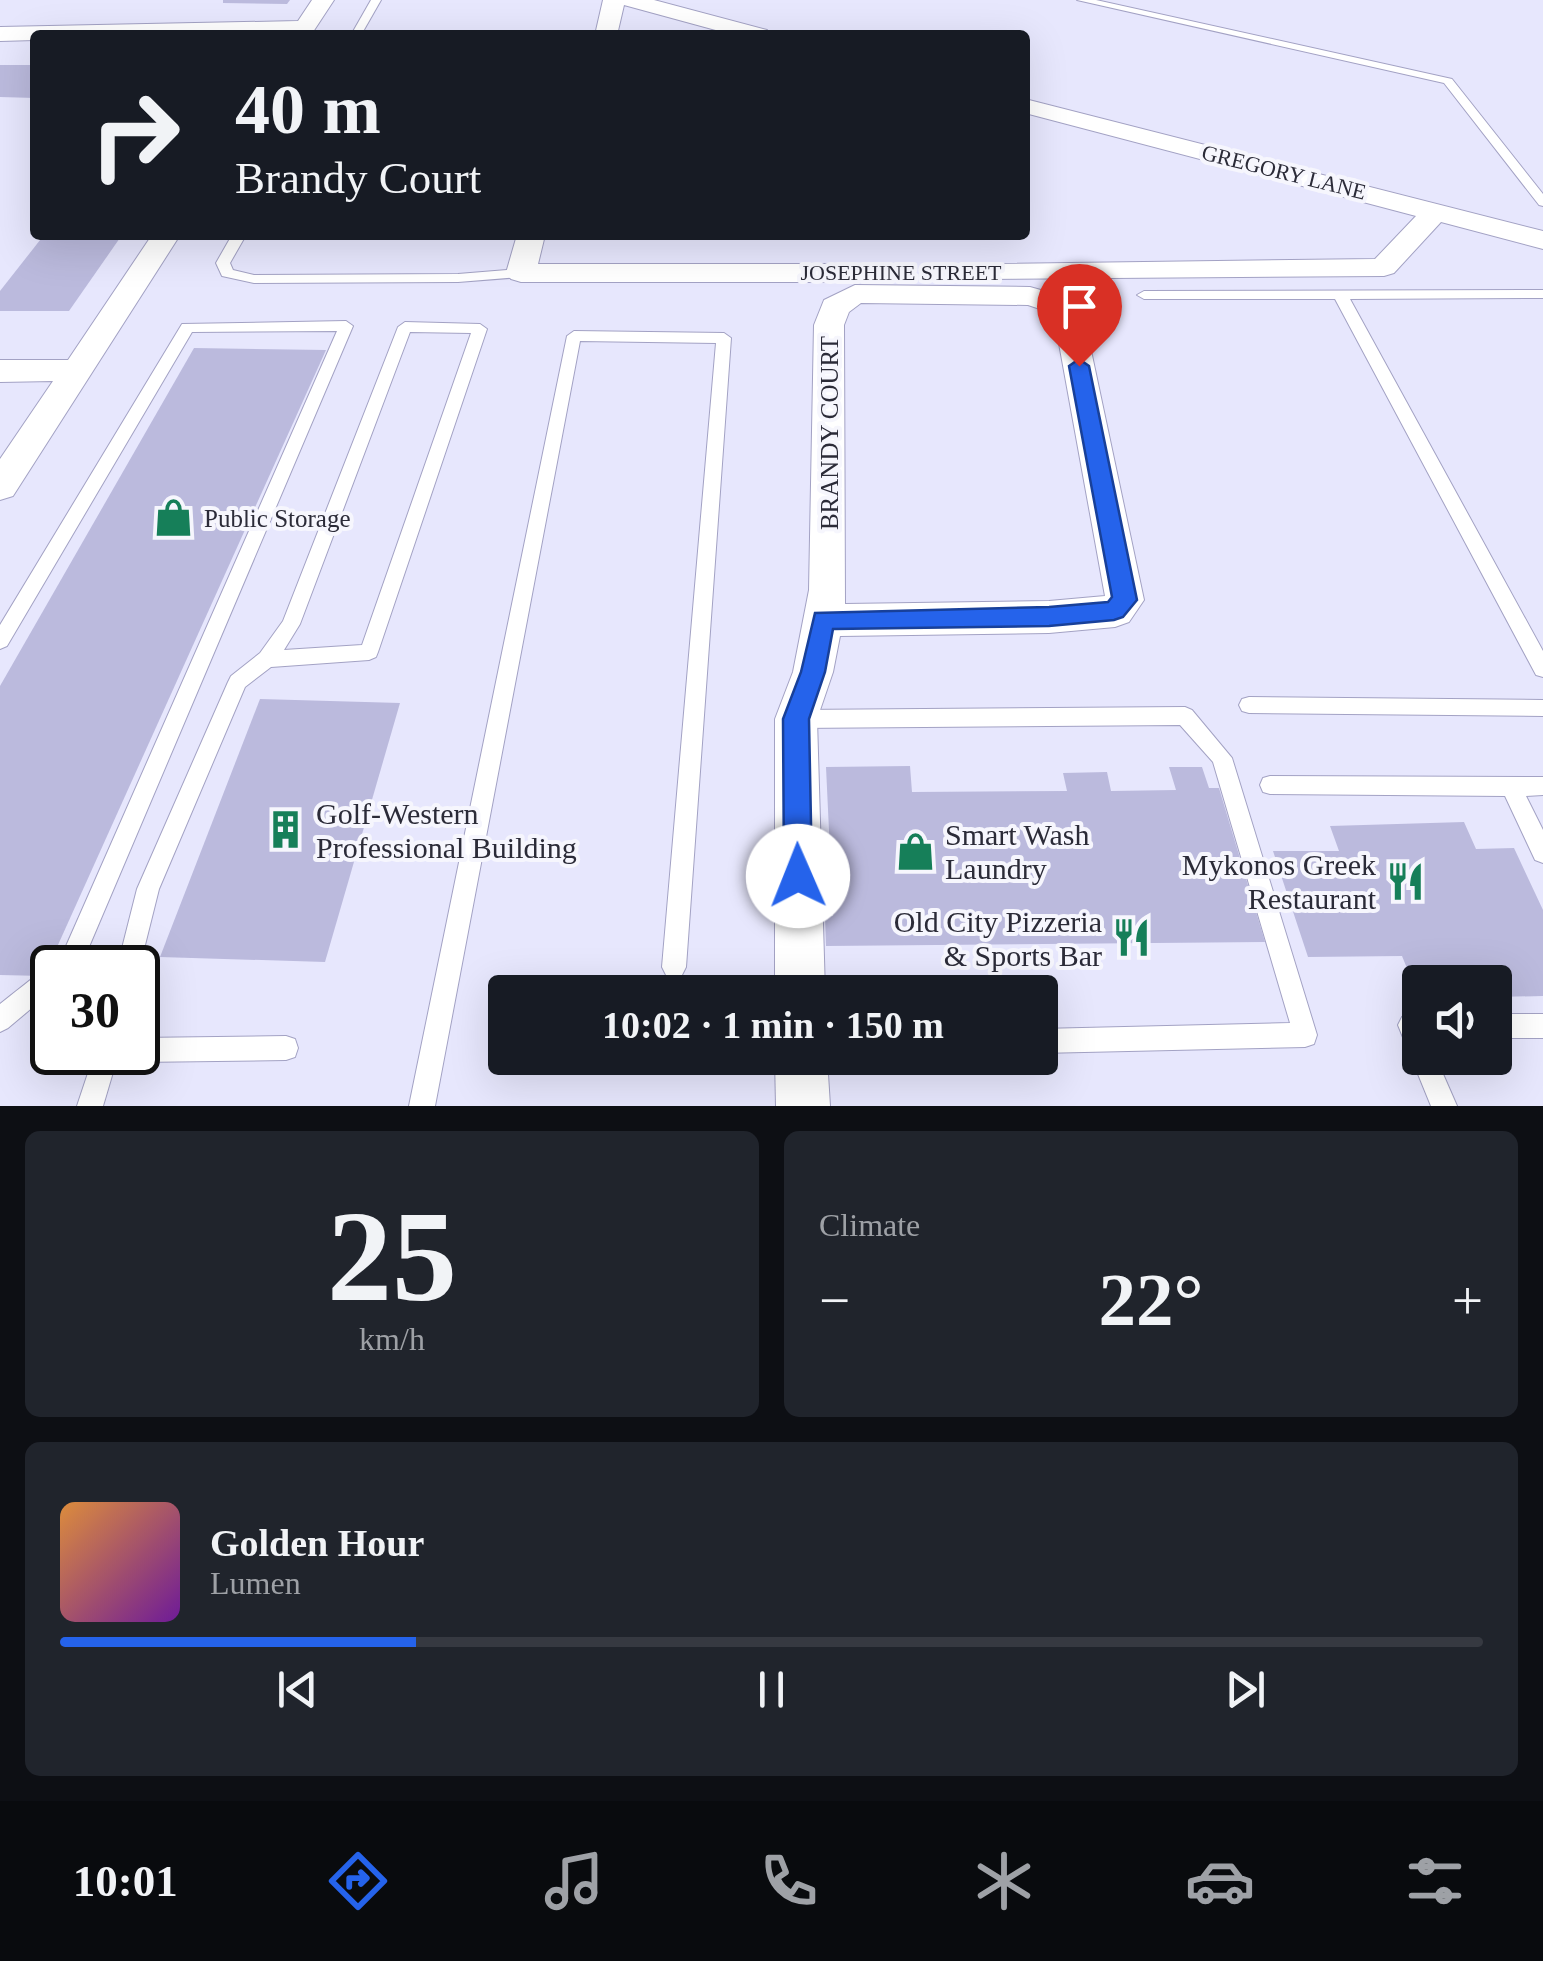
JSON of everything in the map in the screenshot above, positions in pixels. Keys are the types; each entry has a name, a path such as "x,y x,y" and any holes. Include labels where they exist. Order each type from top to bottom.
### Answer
{"street":[{"path":"303,30 323,0"},
{"path":"607,30 614,0"},
{"path":"629,0 740,30"},
{"path":"0,34 30,34"},
{"name":"GREGORY LANE","path":"1030,107 1543,240"},
{"name":"JOSEPHINE STREET","path":"522,273 1350,270 1393,262 1436,211"},
{"path":"0,486 163,240"},
{"path":"522,273 529,240"},
{"name":"BRANDY COURT","path":"800,975 796,719 813,672 828,590 829,325 835,306 855,294 1030,296 1062,306 1072,327 1125,600 1114,611 1049,617 823,620"},
{"path":"0,371 76,370"},
{"path":"802,1075 803,1106"}],"lane":[{"path":"359,30 376,0"},
{"path":"1082,0 1448,81 1543,202"},
{"path":"236,240 223,263 227,273 254,280 458,278 522,273"},
{"path":"1144,295 1543,294"},
{"path":"1341,296 1543,669"},
{"path":"0,641 187,328 346,326 78,945"},
{"path":"134,945 148,889 238,682 267,659 292,624 405,328 480,329 369,652 267,659"},
{"path":"422,1106 574,336 724,338 674,967"},
{"path":"1249,705 1543,708"},
{"path":"796,719 1185,716 1222,758 1306,1035 1058,1040"},
{"path":"1270,785 1543,786"},
{"path":"1511,786 1543,853"},
{"path":"0,1020 30,995"},
{"path":"1512,1026 1543,1026"},
{"path":"160,1050 286,1048"},
{"path":"90,1106 100,1075"},
{"path":"1431,1075 1444,1106"}],"building":[{"path":"223,0 290,0 287,4"},
{"path":"0,65 30,65 30,98 0,97"},
{"path":"40,240 119,240 69,311 0,311 0,291"},
{"name":"Public Storage","path":"194,348 326,350 58,945 30,945 30,976 0,975 0,686"},
{"name":"Golf-Western Professional Building","path":"260,699 400,703 325,962 160,957"},
{"path":"910,766 912,792 1067,791 1063,773 1107,772 1111,791 1176,790 1169,767 1202,767 1209,788 1219,788 1265,942 826,946 825,916 833,916 826,767"},
{"name":"Mykonos Greek Restaurant","path":"1464,822 1476,849 1514,848 1543,910 1543,996 1512,997 1512,965 1406,965 1402,956 1308,957 1273,851 1339,851 1330,826"}],"place":[{"name":"Public Storage","path":"174,518"},
{"name":"Golf-Western Professional Building","path":"286,830"},
{"name":"Smart Wash Laundry","path":"915,851"},
{"name":"Mykonos Greek Restaurant","path":"1406,881"},
{"name":"Old City Pizzeria & Sports Bar","path":"1132,938"}],"route":[{"path":"798,876 796,719 813,672 823,620 1049,617 1114,611 1125,600 1079,366"}]}
